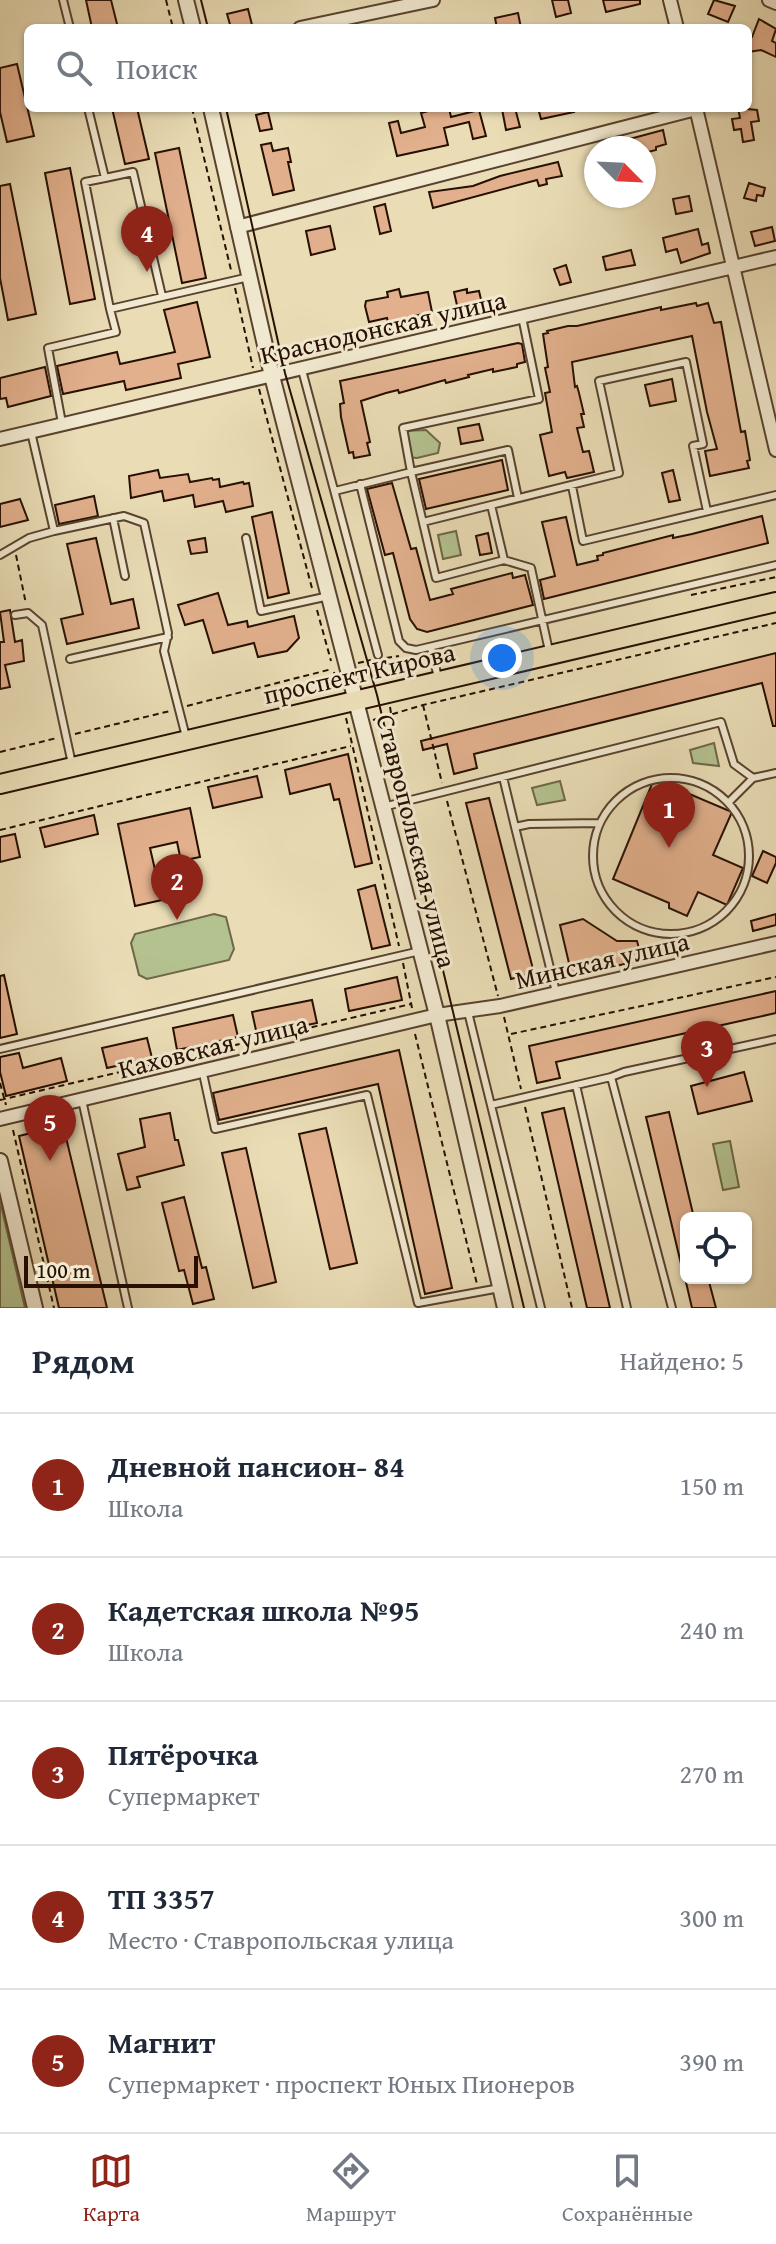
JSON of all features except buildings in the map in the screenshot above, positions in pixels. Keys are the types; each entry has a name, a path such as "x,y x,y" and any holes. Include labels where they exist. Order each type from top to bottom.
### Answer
{"main road":[{"name":"проспект Кирова","path":"0,784 776,602"}],"street":[{"path":"186,0 192,24"},
{"path":"319,24 433,0"},
{"path":"670,0 676,24"},
{"path":"769,0 776,3"},
{"name":"Ставропольская улица","path":"212,112 272,376 437,1015 505,1308"},
{"path":"237,227 684,112"},
{"path":"697,112 771,408 776,450"},
{"name":"Краснодонская улица","path":"0,439 776,257"},
{"name":"Минская улица","path":"437,1015 468,1012 776,943"},
{"name":"Каховская улица","path":"5,1118 437,1015"},
{"path":"0,1161 35,1308"}],"lane":[{"path":"63,0 69,24"},
{"path":"89,112 105,178"},
{"path":"62,425 48,348 116,332 85,182 133,172 162,296"},
{"path":"110,309 249,277"},
{"path":"522,317 539,399 403,428 436,578 504,560 531,568 550,655"},
{"path":"423,522 619,473 599,381 686,362 703,444 693,446 707,511"},
{"path":"302,370 379,657"},
{"path":"31,432 54,531"},
{"path":"335,491 508,450 518,498"},
{"path":"360,484 399,641 406,648 416,650 776,565"},
{"path":"572,486 583,541 776,495"},
{"path":"491,505 504,560"},
{"path":"0,555 29,538 54,531 124,516 144,523 168,637 164,651 187,740"},
{"path":"113,518 125,576"},
{"path":"246,538 261,611 329,596"},
{"path":"15,615 28,613 42,625 72,767"},
{"path":"70,659 168,637"},
{"path":"431,647 439,681"},
{"path":"383,807 721,722 734,764 753,778"},
{"path":"729,802 753,778 776,773"},
{"path":"503,777 556,992"},
{"path":"663,777 687,778 711,787 729,802 741,819 749,842 748,873 732,906 710,925 687,933 660,934 630,923 608,904 599,888 592,856 599,823 612,803 636,785 663,777"},
{"path":"515,827 599,823"},
{"path":"0,1049 420,951"},
{"path":"468,1012 541,1308"},
{"path":"491,1105 776,1039"},
{"path":"611,1077 672,1308"},
{"path":"204,1078 215,1129 367,1095 418,1303 500,1288"},
{"path":"576,1085 627,1308"},
{"path":"82,1100 128,1308"}],"path":[{"path":"166,0 172,24"},
{"path":"14,547 28,613"},
{"path":"0,830 353,746 347,725 776,623"},
{"path":"379,657 392,713 401,775"},
{"path":"0,752 333,669"},
{"path":"509,1035 776,977"},
{"path":"2,1100 412,1003"},
{"path":"0,1083 5,1118 54,1308"}],"green space":[{"path":"426,430 440,443 438,453 406,457 402,444 404,431"},
{"path":"456,531 461,555 443,559 438,535"},
{"path":"714,743 719,766 693,763 690,750"},
{"path":"560,781 565,800 537,805 532,788"},
{"path":"214,914 226,917 234,949 229,960 147,979 139,975 131,943 135,934"},
{"path":"730,1141 739,1187 723,1190 713,1144"},
{"path":"0,1201 25,1308 0,1308"}],"tram line":[{"path":"201,0 207,24"},
{"path":"227,112 285,373 377,695 524,1308"}],"place":[{"name":"ТП 3357","path":"147,272"},
{"name":"Дневной пансион- 84","path":"669,848"},
{"name":"Кадетская школа №95","path":"177,920"},
{"name":"Пятёрочка","path":"707,1087"},
{"name":"Магнит","path":"50,1161"}]}
